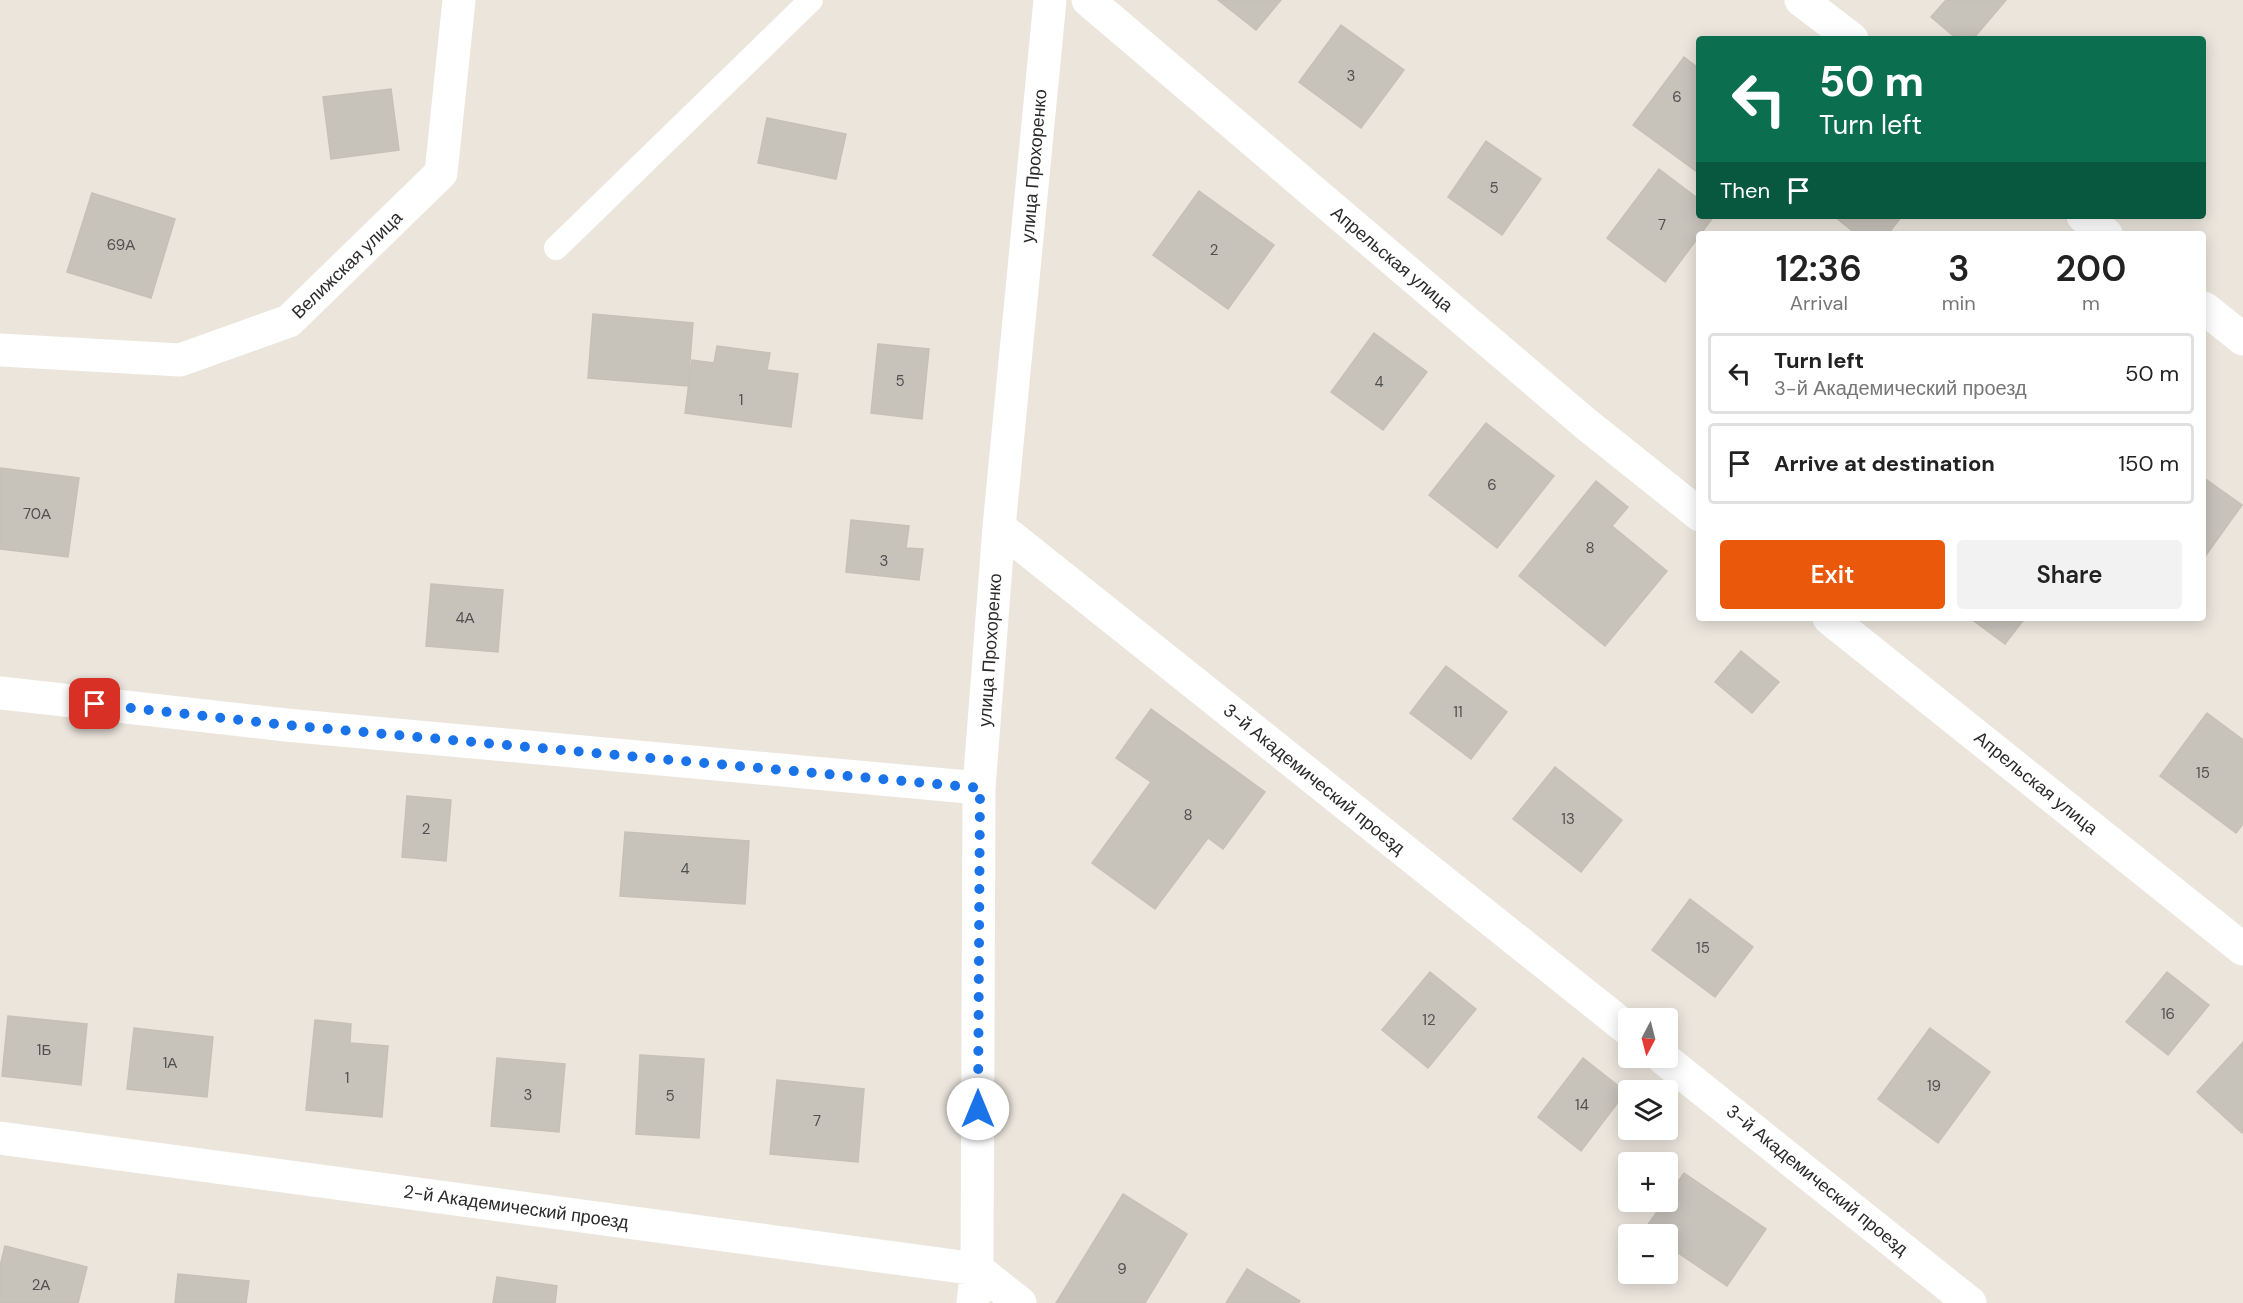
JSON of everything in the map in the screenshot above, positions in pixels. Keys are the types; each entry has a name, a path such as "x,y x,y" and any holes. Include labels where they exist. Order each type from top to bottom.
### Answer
{"street":[{"name":"Велижская улица","path":"0,350 180,360 289,321 441,173 459,0"},
{"name":"улица Прохоренко","path":"973,1303 977,1269 980,788 999,527 1050,0"},
{"name":"Апрельская улица","path":"1088,0 1586,424 1696,512"},
{"path":"1801,0 1847,36"},
{"path":"2087,219 2102,231"},
{"path":"2206,311 2243,339"},
{"name":"3-й Академический проезд","path":"999,527 1618,1021"},
{"name":"Апрельская улица","path":"1833,621 2243,949"},
{"path":"0,693 298,726 980,788"},
{"name":"3-й Академический проезд","path":"1676,1068 1970,1303"},
{"name":"2-й Академический проезд","path":"0,1138 977,1269"},
{"path":"977,1269 1020,1303"}],"lane":[{"path":"556,248 811,0"}],"building":[{"path":"1218,0 1281,0 1256,30"},
{"path":"1946,0 2006,0 1976,36 1953,36 1931,17"},
{"path":"1341,25 1404,70 1361,128 1299,82"},
{"path":"1684,57 1696,66 1696,171 1633,125"},
{"path":"391,89 399,150 331,159 323,97"},
{"path":"767,118 846,134 836,179 758,163"},
{"path":"1486,141 1541,179 1502,235 1448,197"},
{"path":"1659,169 1696,197 1696,219 1712,219 1703,231 1696,231 1696,240 1665,282 1607,238"},
{"path":"1199,191 1274,245 1228,309 1153,255"},
{"path":"92,193 175,219 151,298 67,272"},
{"path":"1838,219 1900,219 1890,231 1852,231"},
{"path":"593,314 693,323 688,386 588,378"},
{"path":"1374,333 1427,372 1383,430 1331,392"},
{"path":"878,344 929,349 922,419 871,413"},
{"path":"717,346 770,353 767,370 798,374 791,427 685,413 692,360 714,363"},
{"path":"1486,423 1554,476 1497,548 1429,495"},
{"path":"0,468 79,478 68,557 0,549"},
{"path":"2206,479 2242,505 2206,555"},
{"path":"1596,481 1628,507 1612,526 1667,571 1605,646 1519,576"},
{"path":"851,520 909,526 906,548 923,549 919,580 846,572"},
{"path":"431,584 503,590 498,652 426,646"},
{"path":"1974,621 2023,621 2005,644"},
{"path":"1741,651 1779,682 1752,713 1715,682"},
{"path":"1446,666 1507,712 1471,759 1410,713"},
{"path":"1151,709 1265,792 1223,849 1208,838 1155,909 1092,863 1151,782 1116,758"},
{"path":"2207,713 2243,740 2243,824 2236,833 2160,776"},
{"path":"1555,767 1622,820 1581,872 1513,819"},
{"path":"407,796 451,800 446,861 402,857"},
{"path":"625,832 749,841 745,904 620,896"},
{"path":"1690,899 1753,947 1715,997 1652,950"},
{"path":"1430,972 1476,1009 1428,1068 1382,1030"},
{"path":"2167,972 2209,1005 2168,1055 2126,1022"},
{"path":"8,1016 87,1024 81,1085 2,1076"},
{"path":"315,1020 351,1024 350,1043 388,1046 382,1117 306,1110"},
{"path":"134,1028 213,1037 207,1097 127,1089"},
{"path":"1930,1028 1990,1072 1938,1143 1878,1099"},
{"path":"2243,1042 2243,1132 2242,1133 2197,1092"},
{"path":"640,1055 704,1059 699,1138 636,1134"},
{"path":"497,1058 565,1064 559,1132 491,1126"},
{"path":"1583,1058 1618,1086 1618,1102 1581,1151 1538,1117"},
{"path":"777,1080 864,1089 858,1162 770,1154"},
{"path":"1684,1173 1766,1229 1727,1286 1678,1253 1678,1224 1648,1224 1657,1212 1678,1212 1678,1182"},
{"path":"1123,1194 1187,1234 1145,1303 1056,1303"},
{"path":"5,1246 87,1267 78,1303 0,1303 0,1266"},
{"path":"1247,1269 1300,1301 1299,1303 1226,1303"},
{"path":"178,1274 249,1281 246,1303 175,1303"},
{"path":"497,1277 557,1286 555,1303 493,1303"}],"route":[{"path":"95,704 286,725 980,788 978,1109"}]}
